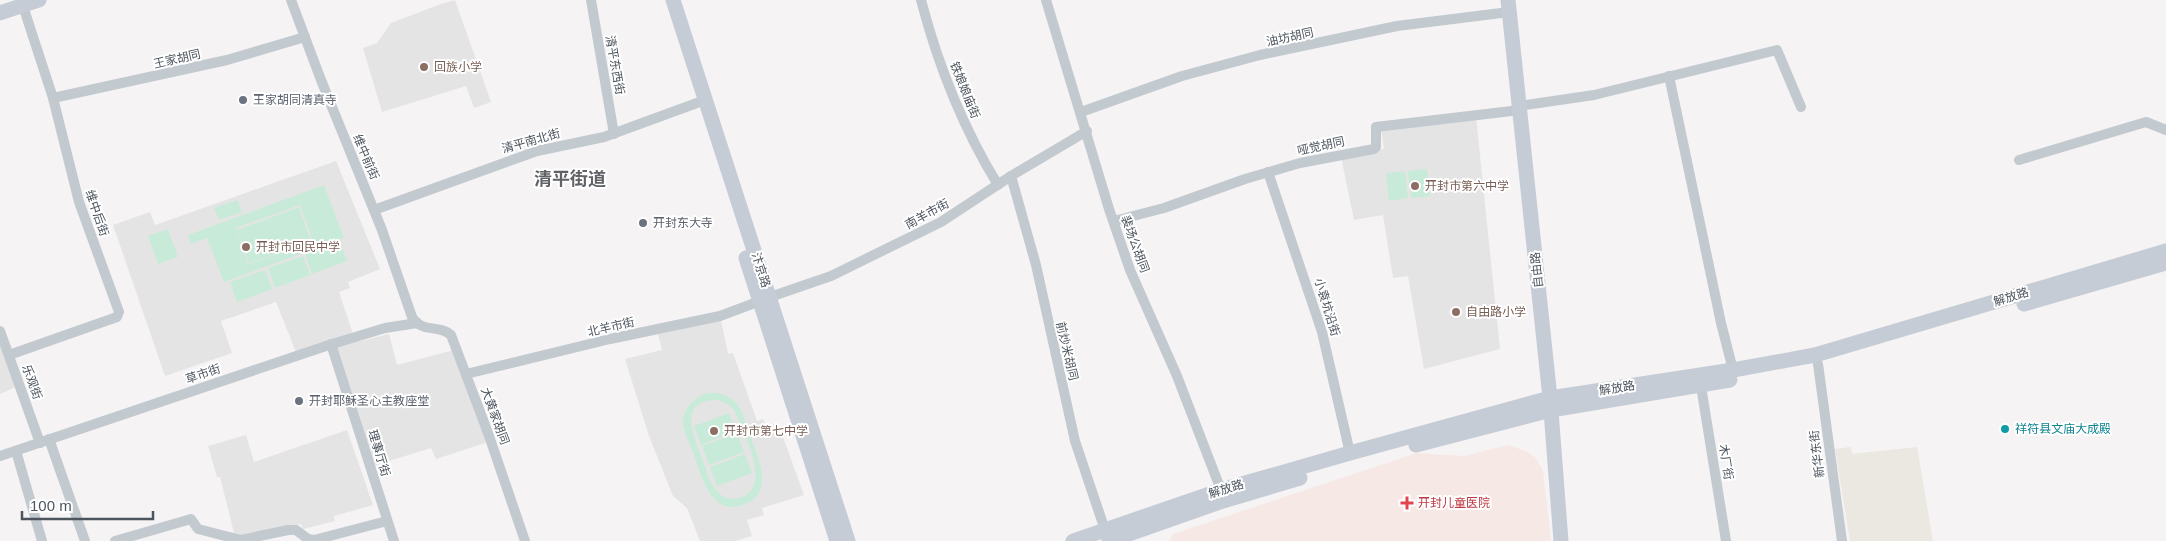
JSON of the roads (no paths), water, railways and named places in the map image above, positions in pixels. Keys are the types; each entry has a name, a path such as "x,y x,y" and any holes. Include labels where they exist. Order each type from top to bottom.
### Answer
{"main road":[{"path":"0,13 17,4 39,0"},
{"name":"汴京路","path":"663,0 848,541"},
{"name":"汴京路","path":"674,0 837,541"},
{"name":"自由路","path":"1509,6 1550,404 1561,541"},
{"name":"解放路","path":"1107,535 1221,490 1350,452 1550,404 1835,349 2166,251"},
{"name":"解放路","path":"1073,541 1107,535 1550,404 1701,386 1818,364 2166,263"}],"street":[{"name":"维中前街","path":"291,0 374,210 412,317 417,323"},
{"name":"清平东西街","path":"591,0 614,134"},
{"name":"铁娘娘庙街","path":"921,0 946,76 965,123 977,151 998,185"},
{"name":"裴场公胡同","path":"1046,0 1130,270 1180,384 1221,490"},
{"name":"维中后街","path":"9,355 118,315 79,202 53,98 17,4"},
{"name":"油坊胡同","path":"1081,112 1182,76 1260,56 1397,26 1509,6"},
{"name":"王家胡同","path":"53,98 227,60 305,37"},
{"path":"1520,108 1594,95 1777,50 1801,107"},
{"path":"1669,76 1721,324 1733,370"},
{"name":"清平南北街","path":"374,210 537,150 614,134 697,103"},
{"name":"哑觉胡同","path":"1114,221 1164,208 1268,172 1300,163 1374,149 1378,143 1376,127 1520,108"},
{"path":"2019,160 2146,122 2166,130"},
{"name":"南羊市街","path":"765,299 831,276 941,222 1011,176 1086,131"},
{"name":"小袁坑沿街","path":"1268,172 1322,332 1350,452"},
{"name":"前炒米胡同","path":"1011,176 1036,265 1074,441 1107,535"},
{"name":"北羊市街","path":"466,374 610,339 720,316 765,299"},
{"name":"草市街","path":"0,456 331,344 386,328 417,323"},
{"name":"大黄家胡同","path":"417,323 424,327 449,333 466,374 525,541"},
{"name":"乐观街","path":"0,331 86,541"},
{"name":"理事厅街","path":"331,344 394,541"},
{"name":"新华东街","path":"1818,364 1842,541"},
{"name":"木厂街","path":"1701,386 1726,541"},
{"path":"16,451 42,541"},
{"path":"115,541 191,519 198,529 241,540 296,530 308,539 314,540 387,521"}],"place":[{"name":"回族小学","path":"424,67"},
{"name":"王家胡同清真寺","path":"243,100"},
{"name":"开封市第六中学","path":"1415,186"},
{"name":"开封东大寺","path":"643,223"},
{"name":"开封市回民中学","path":"246,247"},
{"name":"自由路小学","path":"1456,312"},
{"name":"开封耶稣圣心主教座堂","path":"299,401"},
{"name":"祥符县文庙大成殿","path":"2005,429"},
{"name":"开封市第七中学","path":"714,431"},
{"name":"开封儿童医院","path":"1407,503"}],"district":[{"name":"清平街道","path":"570,179"}]}
